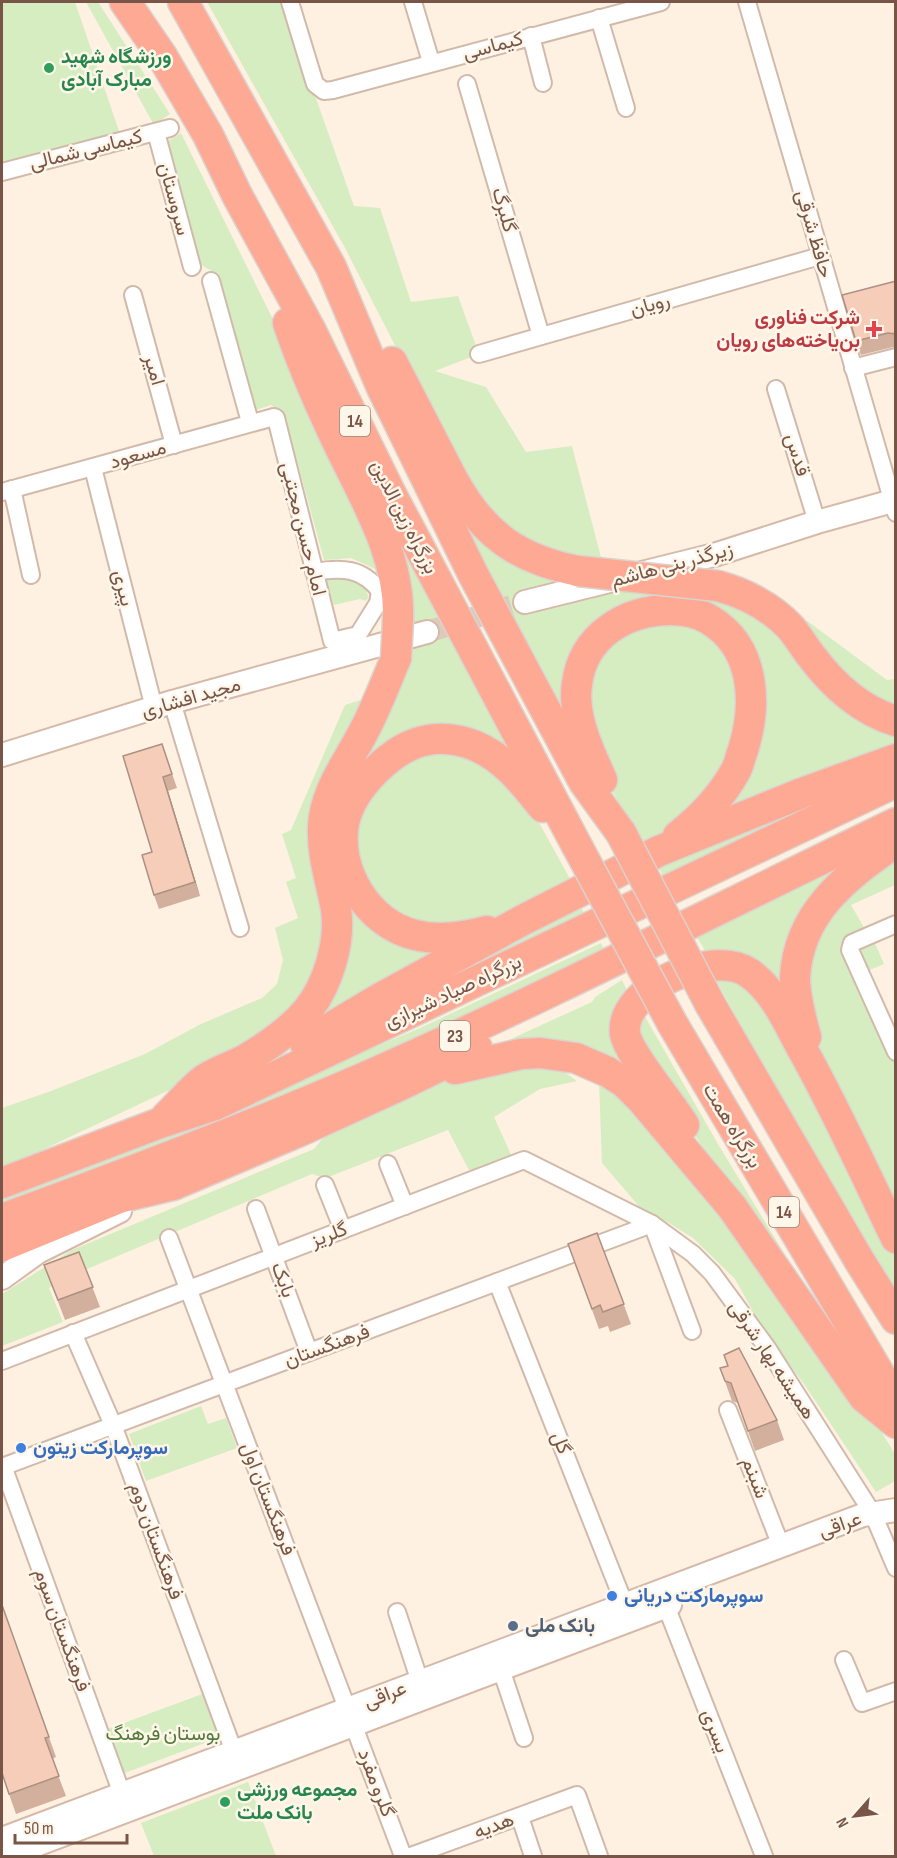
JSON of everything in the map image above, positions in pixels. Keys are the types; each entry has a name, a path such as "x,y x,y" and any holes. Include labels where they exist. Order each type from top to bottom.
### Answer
{"highway":[{"name":"بزرگراه زین الدین","path":"125,2 162,56 208,135 237,195 311,331 392,494 577,846"},
{"name":"بزرگراه زین الدین","path":"183,2 331,267 378,379 473,574 584,782 621,833"},
{"path":"160,1123 205,1079 246,1059 289,1029 307,1011 317,995 335,946 337,928 336,909 322,848 327,804 332,789 366,729 398,620 399,603 382,540 322,407 237,195"},
{"path":"331,267 386,350 453,480 484,524 523,555 557,567 718,586 742,594 790,627 813,659 842,689 867,708 896,721"},
{"path":"621,833 582,731 576,686 579,673 592,644 606,630 633,615 648,611 676,610 694,613 709,619 729,636 740,654 750,675 752,702 750,721 737,768 724,789 693,824 659,851"},
{"path":"520,921 460,938 432,938 402,931 373,910 359,894 349,876 342,843 345,821 354,797 369,777 386,761 407,748 428,740 464,741 489,753 508,767 577,846"},
{"path":"160,1123 520,921 659,851 802,793 896,759"},
{"name":"بزرگراه صیاد شیرازی","path":"2,1183 160,1123 215,1105 896,782"},
{"name":"بزرگراه صیاد شیرازی","path":"2,1219 171,1157 371,1074 613,963 776,880 896,823"},
{"name":"14","path":"621,833 710,1004 859,1260 896,1319"},
{"path":"816,1074 802,1020 795,979 804,938 817,912 834,889 863,864 896,842"},
{"name":"بزرگراه همت","path":"577,846 672,1023 896,1402"},
{"path":"2,1246 119,1198 173,1185 403,1084 573,1000 613,963"},
{"path":"896,1238 816,1074 771,995 749,973 740,968 714,965 687,970 650,990 634,1005 628,1014 625,1031 630,1047 677,1113 732,1207 864,1397 896,1423"},
{"path":"403,1084 521,1054 540,1053 576,1058 608,1072 625,1083 732,1207"}],"main road":[{"path":"817,522 894,505"},
{"name":"زیرگذر بنی هاشم","path":"525,602 714,555 817,522"},
{"name":"مجید افشاری","path":"2,755 163,705 389,652 427,632"},
{"path":"2,1278 38,1252 173,1185"},
{"name":"عراقی","path":"2,1839 234,1752 501,1669 781,1546 864,1515 884,1515"},
{"name":"عراقی","path":"7,1857 351,1717 420,1682 628,1612 666,1606 869,1529 884,1515"}],"street":[{"name":"کیماسی","path":"290,2 315,84 324,90 333,90 652,3"},
{"path":"413,2 431,62"},
{"name":"حافظ شرقی","path":"747,2 894,505"},
{"path":"599,18 626,108"},
{"path":"531,36 543,83"},
{"name":"گلبرگ","path":"467,84 541,336"},
{"name":"کیماسی شمالی","path":"2,172 163,130"},
{"name":"سروستان","path":"163,130 192,267"},
{"name":"رویان","path":"479,354 820,256"},
{"path":"211,281 250,422"},
{"name":"امیر","path":"133,295 174,445"},
{"path":"853,368 896,357"},
{"name":"قدس","path":"776,389 817,522"},
{"name":"مسعود","path":"7,490 275,417"},
{"name":"امام حسن مجتبی","path":"275,417 314,572 332,641 358,635 378,603 380,591 370,579 356,572 330,569 314,572"},
{"name":"پیری","path":"93,468 163,705 240,927"},
{"path":"7,490 31,575"},
{"path":"896,924 852,943 850,950 896,1053"},
{"name":"گلریز","path":"2,1361 524,1160 652,1224"},
{"path":"388,1164 405,1206"},
{"path":"325,1185 343,1230"},
{"name":"بابک","path":"256,1209 309,1352"},
{"path":"652,1224 692,1331"},
{"name":"فرهنگستان","path":"2,1467 652,1224"},
{"name":"همیشه بهار شرقی","path":"652,1224 693,1254 712,1273 768,1349 884,1515 896,1568"},
{"name":"فرهنگستان اول","path":"169,1238 351,1717"},
{"name":"گل","path":"497,1282 628,1612"},
{"name":"فرهنگستان دوم","path":"74,1333 113,1425 234,1752"},
{"name":"شبنم","path":"728,1410 781,1546"},
{"name":"فرهنگستان سوم","path":"2,1467 122,1794"},
{"name":"یسری","path":"666,1606 764,1857"},
{"path":"397,1612 420,1682"},
{"path":"844,1660 862,1703 896,1691"},
{"path":"501,1669 524,1738"},
{"name":"گلرو مفرد","path":"351,1717 403,1857"},
{"name":"هدیه","path":"411,1857 577,1796 599,1857"},
{"path":"520,1816 533,1857"}],"green space":[{"name":"ورزشگاه شهید مبارک آبادی","path":"2,2 75,2 120,134 2,168"},
{"path":"86,2 98,2 170,114 154,125"},
{"path":"207,2 282,2 354,206 380,208 411,302 458,296 479,354 435,371 486,387 526,452 572,446 603,565 531,553 477,505 344,246"},
{"path":"181,133 295,364 382,572 351,558 324,560 284,413 271,405 256,410 219,274 196,260 165,143"},
{"path":"307,357 377,496 531,784 503,752 491,744 453,731 428,729 410,731 391,739 373,753 347,793 340,816 336,839 337,862 346,885 357,902 374,920 386,930 399,936 426,943 473,940 408,975 313,1033 248,1066 214,1080 260,1055 291,1034 316,1009 328,991 338,953 340,932 339,912 329,854 330,813 342,778 370,736 375,724 398,659 403,635 403,597 391,551 374,507 328,413"},
{"path":"449,484 485,534 735,597 895,726 895,752 691,832 718,808 754,673 678,606 583,655 595,779 470,539"},
{"path":"324,577 352,579 359,582 364,585 368,598 366,601 360,599 334,605"},
{"path":"750,584 783,603 887,680 895,679 895,714 880,707"},
{"path":"651,618 708,628 744,686 723,779 645,850 613,792 580,680 588,659"},
{"path":"376,695 331,919 299,1012 180,1085 2,1169 2,1108 145,1054 201,1024 262,998 277,984 283,960 275,928 298,918 286,882 296,878 282,834 291,830 345,705"},
{"path":"449,750 484,760 521,790 574,886 487,926 420,931 369,894 354,835 373,785 409,756"},
{"path":"879,773 666,883 656,861"},
{"path":"879,847 784,984 711,961 697,937"},
{"path":"895,848 895,885 851,905 866,931 869,930 884,964 855,976 862,996 895,1062 895,1225 818,1047 809,992 813,946 842,891"},
{"path":"576,899 586,916 534,943 374,1010"},
{"path":"601,943 607,955 367,1063 2,1207 2,1194 354,1056 420,1028"},
{"path":"711,971 756,983 895,1255 895,1289 777,1090"},
{"path":"622,980 632,1000 624,1073 460,1062 592,1002 595,997"},
{"path":"640,1008 718,1144 808,1293 722,1179 630,1030"},
{"path":"501,1065 560,1069 577,1081 540,1089 494,1117 513,1159 471,1174 448,1130 331,1176 321,1177 312,1174 61,1280 49,1288 63,1322 2,1346 2,1294 72,1250 314,1149 329,1131 446,1080"},
{"path":"599,1082 631,1095 879,1428 895,1454 895,1481 876,1492 804,1384 764,1331 735,1279 693,1238 643,1211 602,1163"},
{"path":"201,1406 208,1424 226,1418 237,1448 146,1481 129,1434"},
{"name":"بوستان فرهنگ","path":"205,1693 221,1737 122,1774 105,1730"},
{"name":"مجموعه ورزشی بانک ملت","path":"248,1782 276,1856 154,1856 141,1823"}],"building":[{"name":"شرکت فناوری بن‌یاخته‌های رویان","path":"896,281 896,334 888,333 856,341 842,295"},
{"path":"162,744 172,774 163,777 195,882 154,895 142,855 152,852 123,756"},
{"path":"597,1233 624,1304 603,1312 600,1305 592,1309 568,1244"},
{"path":"79,1252 93,1287 58,1300 44,1265"},
{"path":"739,1348 777,1420 748,1431 731,1383 725,1381 720,1368 728,1366 724,1355"},
{"path":"2,1605 49,1737 45,1738 59,1776 9,1794 2,1773"}],"tunnel":[{"path":"427,632 525,602"}],"place":[{"name":"ورزشگاه شهید مبارک آبادی","path":"49,68"},
{"name":"شرکت فناوری بن‌یاخته‌های رویان","path":"874,329"},
{"name":"سوپرمارکت زیتون","path":"21,1448"},
{"name":"سوپرمارکت دریانی","path":"612,1596"},
{"name":"بانک ملی","path":"513,1626"},
{"name":"مجموعه ورزشی بانک ملت","path":"225,1802"}]}
